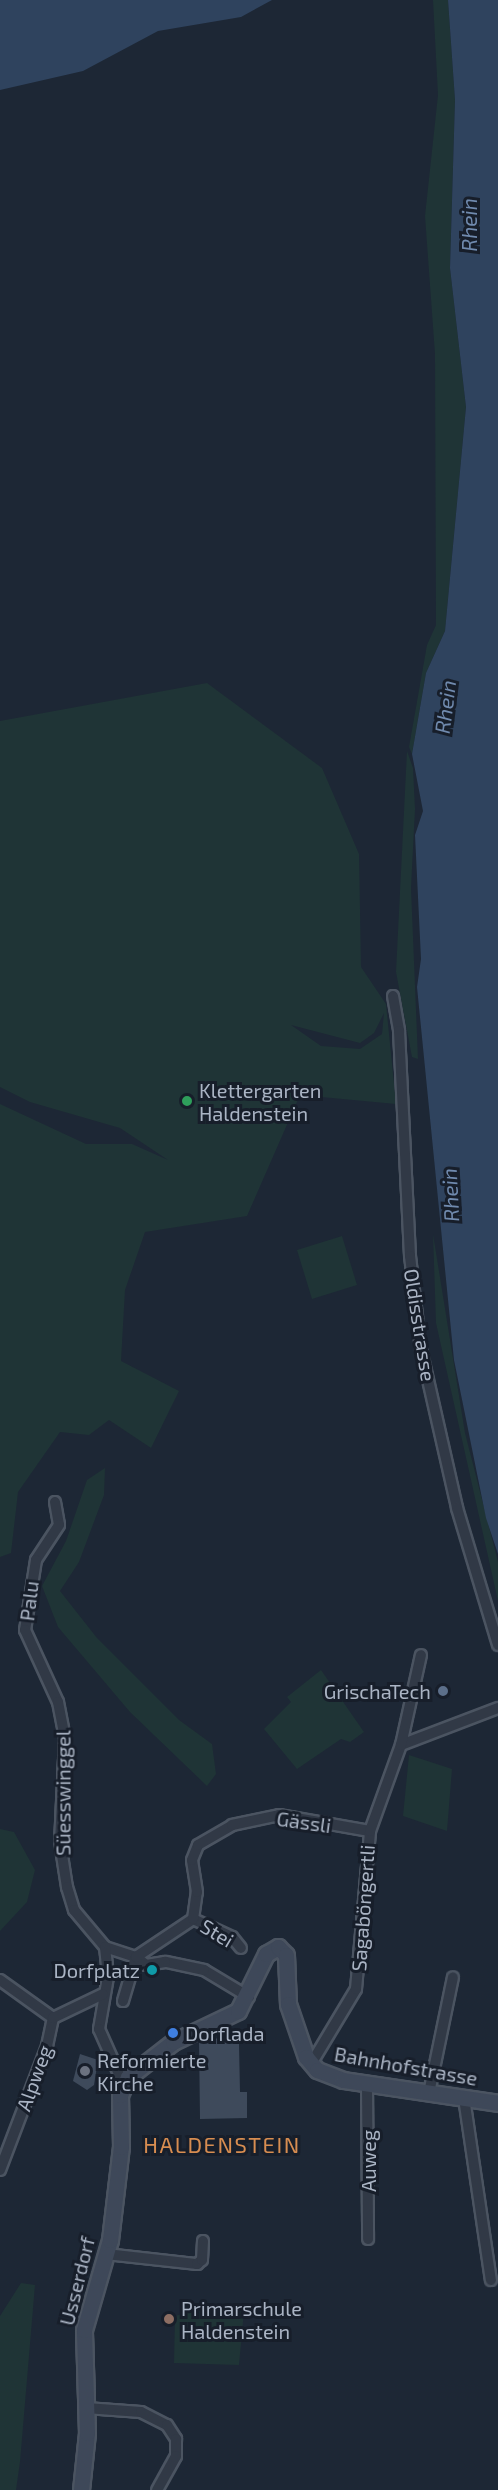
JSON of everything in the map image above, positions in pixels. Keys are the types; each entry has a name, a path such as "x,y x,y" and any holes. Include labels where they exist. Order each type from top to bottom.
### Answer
{"street":[{"name":"Oldisstrasse","path":"393,996 399,1031 410,1256 422,1349 454,1497 498,1645"},
{"name":"Palu","path":"55,1502 59,1525 36,1560 25,1630 58,1702"},
{"name":"Sagaböngertli","path":"311,2064 356,1989 369,1831 401,1745 420,1655"},
{"name":"Süesswinggel","path":"58,1702 66,1759 60,1842 67,1887 74,1910 105,1947"},
{"path":"401,1745 498,1708"},
{"name":"Gässli","path":"193,1919 197,1892 193,1855 209,1836 232,1825 279,1815 369,1831"},
{"path":"123,2001 136,1957 144,1947 193,1919"},
{"name":"Stei","path":"193,1919 232,1937 241,1948"},
{"path":"249,1997 204,1970 165,1962 154,1966 136,1957 105,1947 108,1977 103,1994 99,2029 123,2084 165,2047 232,2016 249,1997 266,1954 280,1948 287,1958 288,2004 311,2064"},
{"path":"429,2092 453,1977"},
{"path":"0,1980 53,2018 59,2011 103,1994"},
{"name":"Alpweg","path":"0,2170 47,2046 53,2018"},
{"name":"Bahnhofstrasse","path":"311,2064 331,2078 498,2103"},
{"name":"Auweg","path":"367,2083 368,2239"},
{"name":"Usserdorf","path":"81,2490 86,2408 84,2330 106,2254 121,2147 123,2084"},
{"path":"464,2098 491,2280"},
{"path":"106,2254 197,2264 202,2260 203,2241"},
{"path":"86,2408 141,2412 168,2425 176,2439 176,2456 157,2490"}],"green space":[{"path":"433,0 448,0 455,100 450,268 466,407 445,631 426,673 412,754 409,747 427,645 436,625 435,354 425,216 438,95"},
{"path":"207,683 322,768 359,854 361,967 386,1004 396,1104 300,1095 247,1216 145,1232 125,1290 121,1361 179,1391 151,1448 109,1420 89,1435 60,1432 18,1492 11,1553 0,1557 0,1104 86,1144 132,1144 168,1160 120,1128 30,1102 0,1087 0,721","holes":["384,1013 382,1034 360,1049 321,1046 291,1025 360,1043 374,1033"]},
{"path":"407,751 413,768 415,809 411,888 418,1059 412,1057 396,972"},
{"path":"433,1234 465,1433 498,1562 498,1601 436,1323"},
{"path":"342,1236 357,1285 312,1299 297,1250"},
{"path":"105,1468 104,1495 79,1562 60,1591 97,1638 179,1720 212,1744 216,1774 207,1786 130,1712 58,1627 42,1586 66,1541 87,1480"},
{"path":"321,1670 364,1732 350,1742 341,1739 297,1769 264,1729 291,1702 287,1697"},
{"path":"409,1755 452,1769 447,1831 403,1816"},
{"path":"0,1829 14,1832 35,1870 27,1902 0,1931"},
{"path":"21,2283 35,2285 20,2462 16,2490 0,2490 0,2316"},
{"path":"197,2310 244,2311 239,2365 174,2363 175,2316"}],"water":[{"path":"0,0 272,0 241,17 158,31 83,71 0,90"},
{"name":"Rhein","path":"448,0 498,0 498,1554 486,1518 454,1360 417,987 421,959 415,835 423,811 412,754 426,673 445,631 466,407 450,268 455,100"}],"building":[{"path":"245,2036 245,2043 239,2044 240,2092 247,2092 247,2118 200,2119 199,2040"},
{"name":"Reformierte Kirche","path":"80,2054 98,2060 94,2085 87,2090 73,2081"}],"place":[{"name":"Klettergarten Haldenstein","path":"187,1101"},
{"name":"GrischaTech","path":"443,1691"},
{"name":"Dorfplatz","path":"152,1970"},
{"name":"Dorflada","path":"173,2033"},
{"name":"Reformierte Kirche","path":"85,2071"},
{"name":"Primarschule Haldenstein","path":"169,2319"}],"district":[{"name":"HALDENSTEIN","path":"222,2145"}]}
